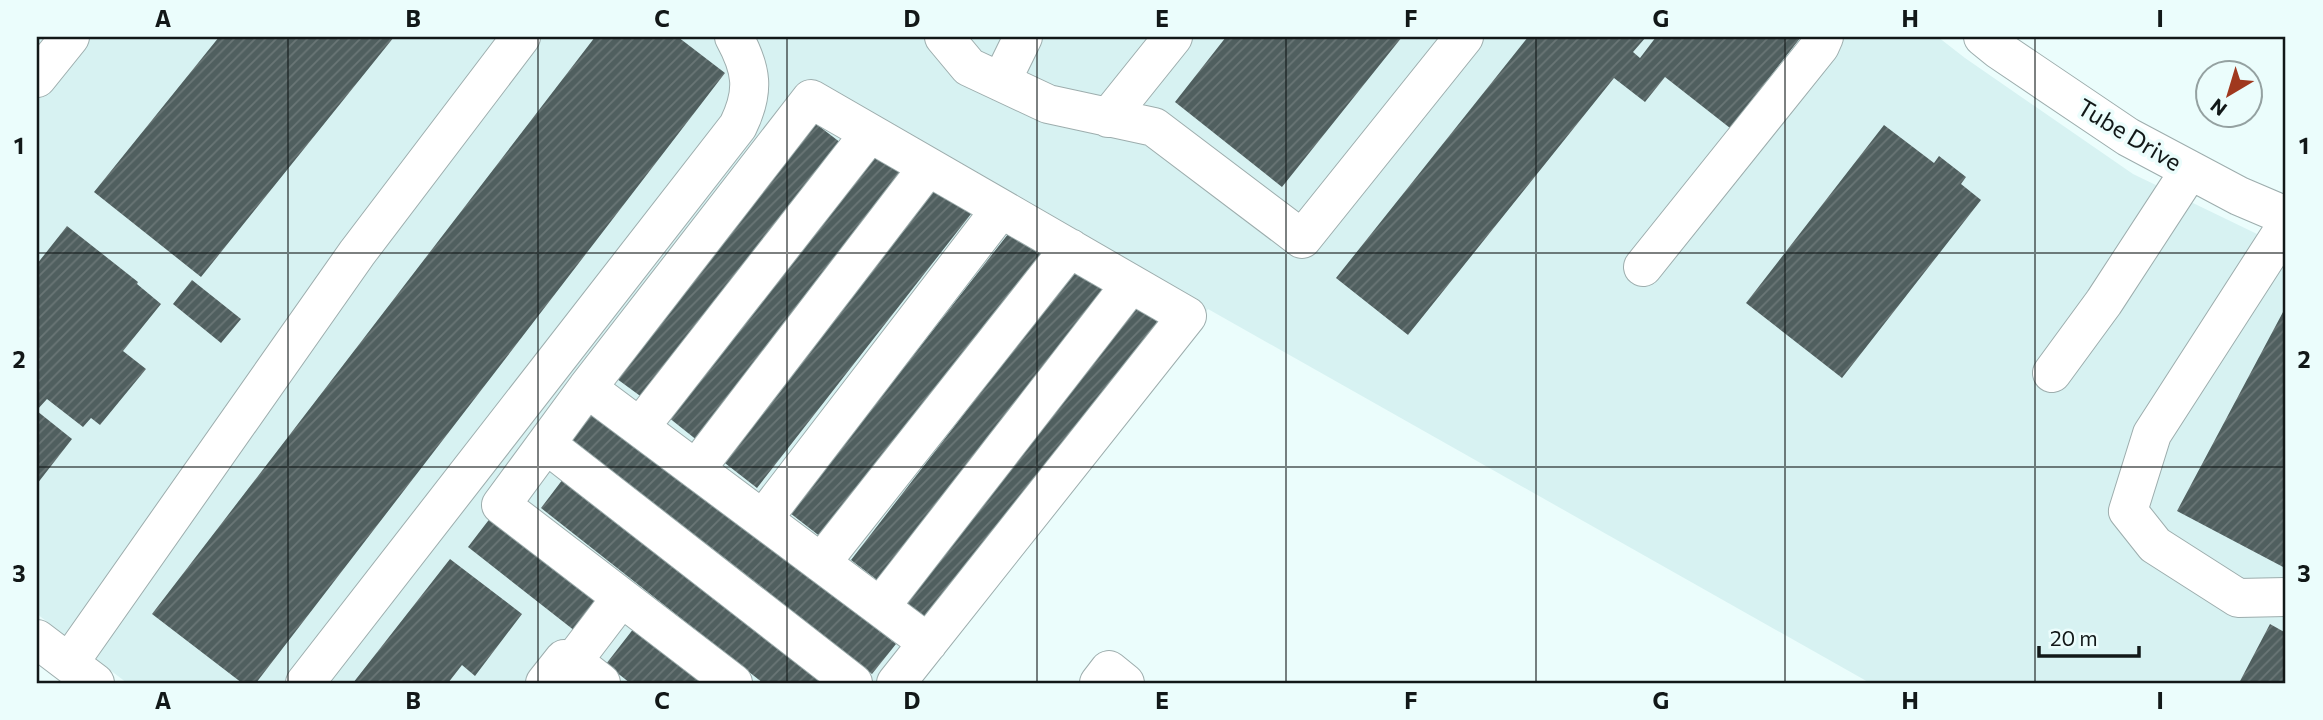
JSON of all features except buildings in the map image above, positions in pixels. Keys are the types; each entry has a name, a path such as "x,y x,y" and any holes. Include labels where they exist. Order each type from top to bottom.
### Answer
{"street":[{"path":"37,78 69,37"},
{"path":"37,639 82,673 356,253 520,37"},
{"path":"305,683 738,126 747,107 750,86 747,63 734,37"},
{"path":"944,37 969,67 1048,104 1154,127 1302,239 1464,37"},
{"path":"1001,82 1023,37"},
{"path":"1108,118 1172,37"},
{"path":"1643,267 1820,46 1824,37"},
{"name":"Tube Drive","path":"1996,41 2128,137 2239,196 2286,216"},
{"path":"733,683 501,505 587,388 811,99 1187,316 896,683"},
{"path":"640,427 870,133"},
{"path":"696,469 928,167"},
{"path":"2052,373 2104,302 2190,170"},
{"path":"763,519 1001,209"},
{"path":"2286,226 2152,434 2128,511 2155,545 2238,598 2286,597"},
{"path":"821,563 1070,248"},
{"path":"880,607 1131,284"},
{"path":"587,388 928,643"},
{"path":"546,444 853,683"},
{"path":"573,676 621,598"},
{"path":"1099,683 1110,670 1125,683"}],"shaded area":[{"path":"37,37 1938,37 2133,174 2286,248 2286,683 1870,683 1208,309 912,683 127,683 37,614"}]}
